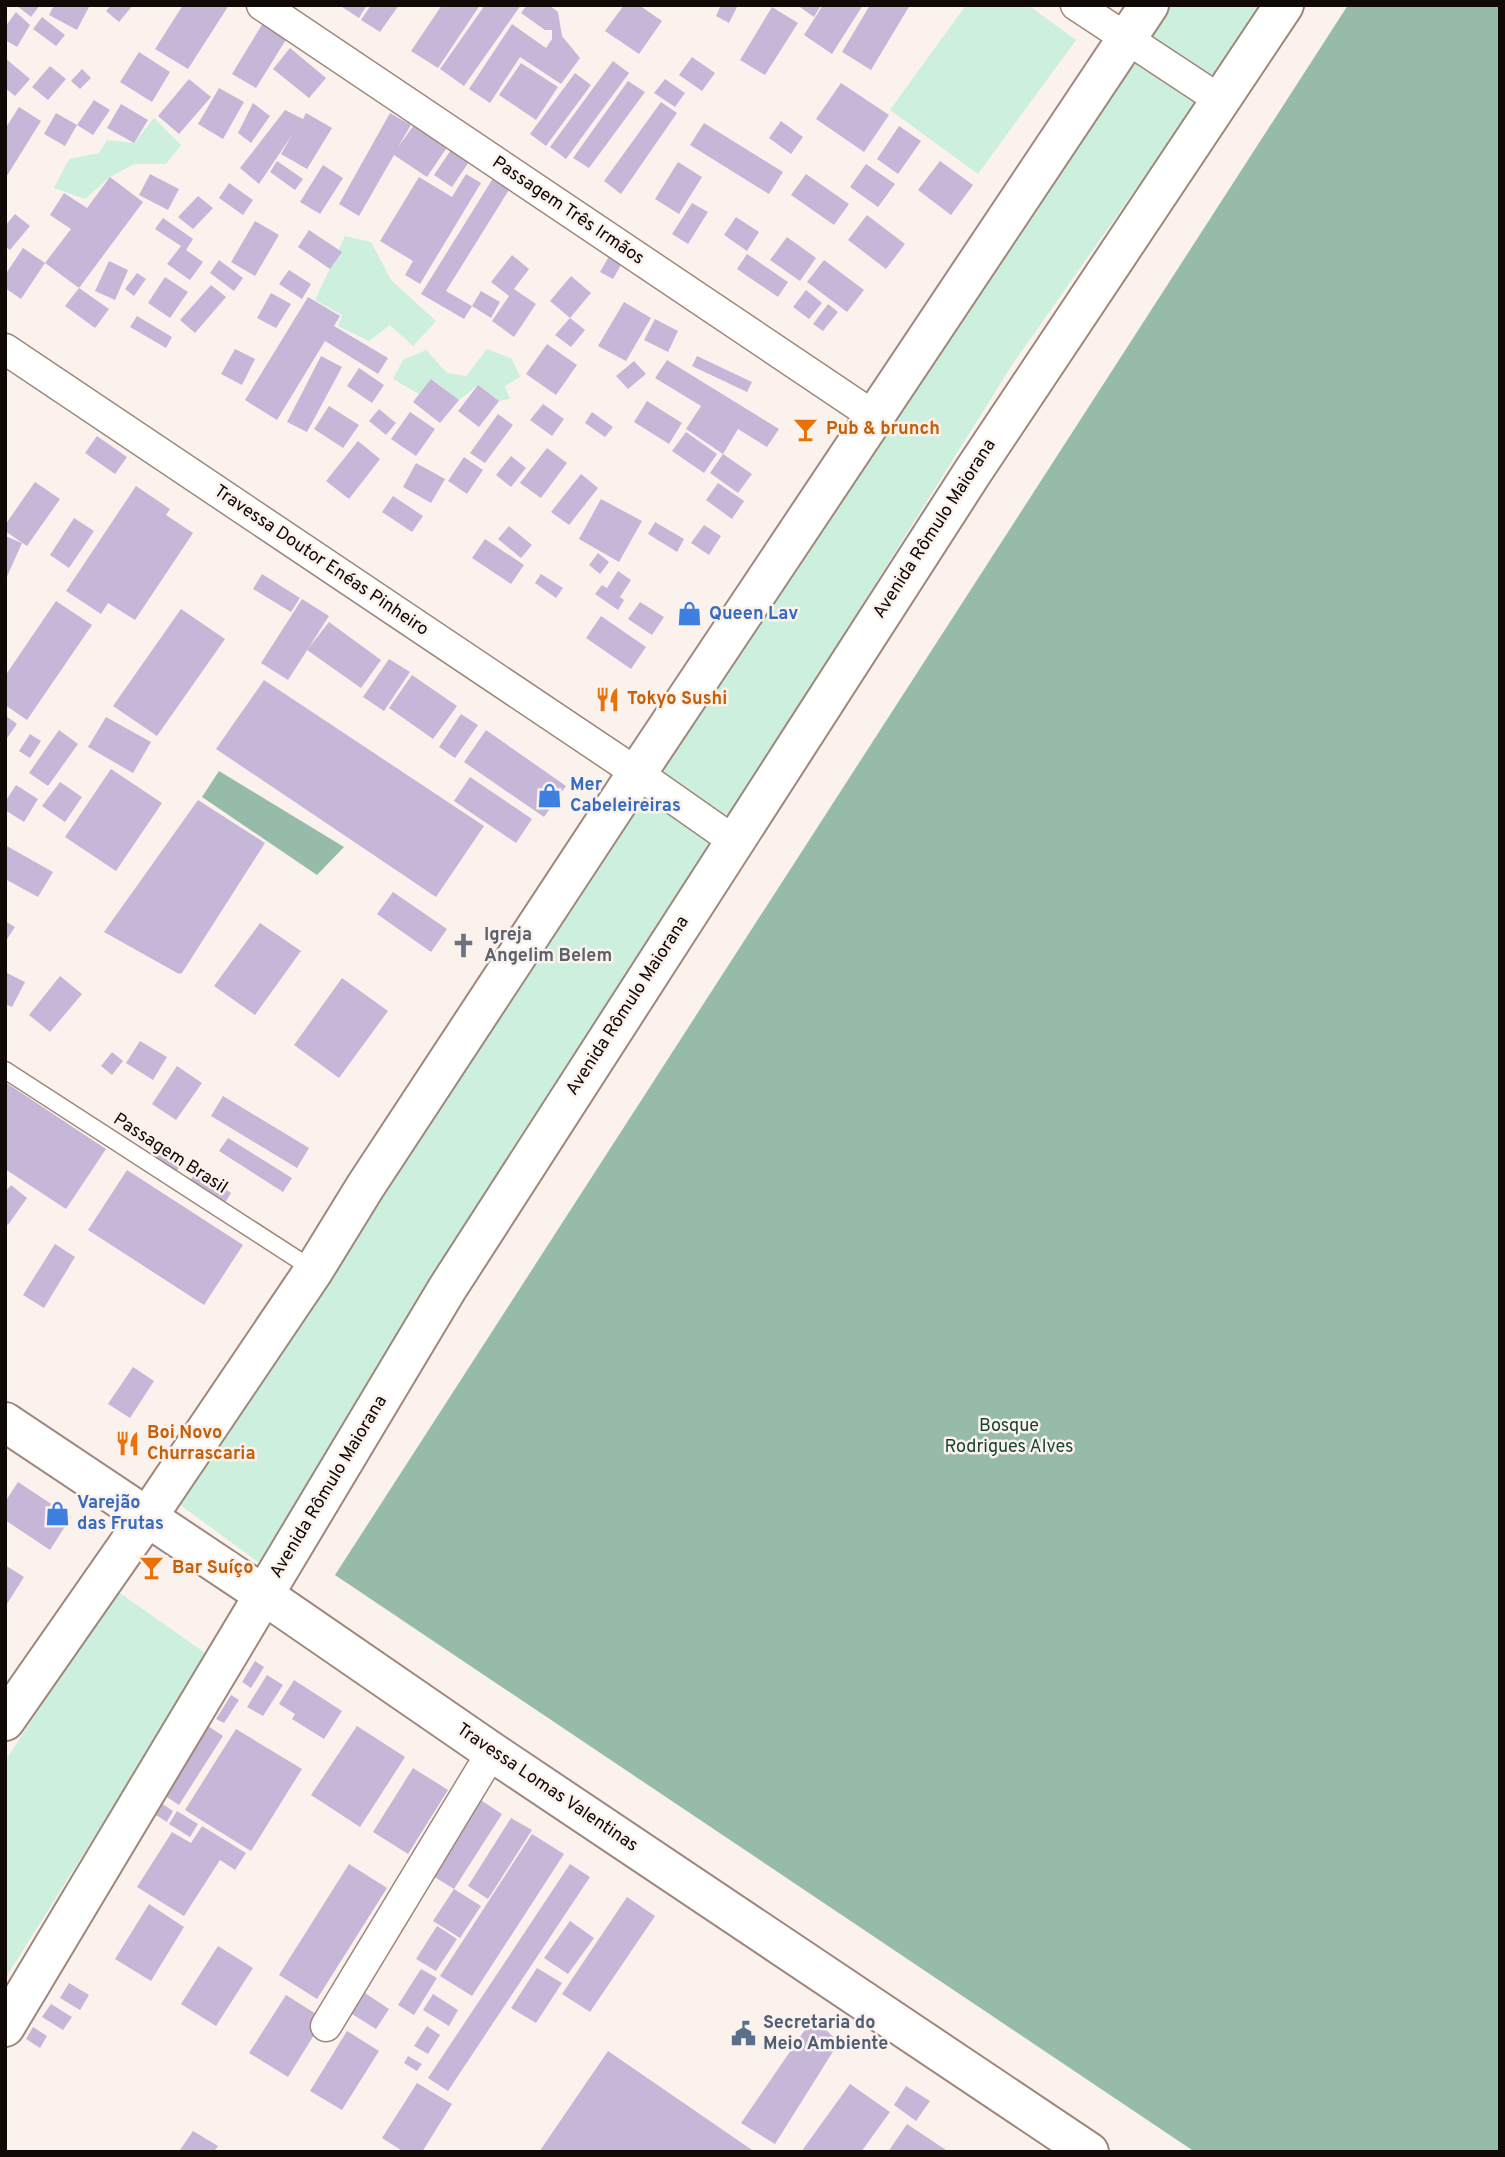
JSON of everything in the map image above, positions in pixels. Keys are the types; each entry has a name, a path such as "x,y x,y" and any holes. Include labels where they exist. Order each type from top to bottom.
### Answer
{"street":[{"name":"Passagem Três Irmãos","path":"262,5 875,417"},
{"path":"1076,5 1220,100"},
{"path":"5,1721 148,1516 313,1270 637,773 1149,5"},
{"name":"Avenida Rômulo Maiorana","path":"5,2027 447,1289 972,473 1284,5"},
{"name":"Travessa Doutor Enéas Pinheiro","path":"5,349 637,773 734,841"},
{"name":"Travessa Lomas Valentinas","path":"5,1422 1089,2152"},
{"path":"326,2026 492,1752"}],"lane":[{"name":"Passagem Brasil","path":"5,1070 313,1270"}],"green space":[{"path":"966,5 1028,5 1076,40 978,174 890,110"},
{"path":"1164,5 1265,5 1012,365 262,1565 179,1504"},
{"name":"Bosque Rodrigues Alves","path":"1348,5 1500,5 1500,2152 1195,2152 335,1575"},
{"path":"154,118 181,145 166,164 134,164 110,177 85,199 54,188 69,159 99,153 107,140 134,143"},
{"path":"345,236 371,242 391,280 436,321 413,346 390,325 369,341 338,326 342,315 315,300"},
{"path":"487,349 512,359 520,377 505,386 510,399 499,401 478,385 459,400 432,379 419,394 393,379 403,360 426,350 447,373 466,376"},
{"path":"219,771 344,847 317,875 202,797"},
{"path":"117,1591 208,1655 5,1979 5,1761"}],"building":[{"path":"16,5 40,5 31,17"},
{"path":"54,5 90,5 77,30 49,15"},
{"path":"111,5 133,5 119,22 106,11"},
{"path":"183,5 229,5 188,69 155,49"},
{"path":"339,5 367,5 359,18"},
{"path":"371,5 399,5 380,32 361,20"},
{"path":"442,5 480,5 438,68 411,51"},
{"path":"485,5 521,5 464,86 440,69"},
{"path":"527,5 549,5 558,12 562,36 580,58 561,84 520,57 490,103 469,89 512,24 546,48 552,39 552,30 545,30 521,13"},
{"path":"624,5 639,5 662,21 639,54 605,31"},
{"path":"721,5 738,5 729,23 716,16"},
{"path":"797,5 821,5 814,17"},
{"path":"823,5 863,5 832,54 804,35"},
{"path":"870,5 910,5 871,70 842,52"},
{"path":"772,7 798,23 765,75 740,60"},
{"path":"16,12 30,25 17,47 5,40 5,27"},
{"path":"42,17 65,35 56,46 33,29"},
{"path":"263,23 287,38 256,88 232,74"},
{"path":"290,48 326,78 309,98 273,69"},
{"path":"139,52 170,72 152,102 120,82"},
{"path":"692,57 715,73 702,91 679,75"},
{"path":"5,58 30,79 15,96 5,88"},
{"path":"613,61 629,73 566,159 550,147"},
{"path":"521,63 558,87 536,120 499,95"},
{"path":"50,66 66,79 48,100 32,87"},
{"path":"82,69 91,78 80,89 71,81"},
{"path":"575,73 591,85 546,146 530,134"},
{"path":"189,79 211,97 179,134 158,116"},
{"path":"665,79 685,93 675,107 654,93"},
{"path":"628,81 645,92 589,168 573,158"},
{"path":"841,83 889,115 864,152 816,119"},
{"path":"219,88 244,102 223,139 198,124"},
{"path":"94,100 110,110 93,135 77,125"},
{"path":"661,102 677,113 621,194 604,181"},
{"path":"253,103 270,116 251,143 238,133"},
{"path":"121,104 148,120 134,143 107,128"},
{"path":"19,107 41,121 5,179 5,129"},
{"path":"285,110 303,119 306,113 332,128 307,169 281,154 292,135 259,184 240,168"},
{"path":"56,113 77,125 65,146 44,134"},
{"path":"390,113 411,125 398,147 419,118 452,140 427,177 394,155 359,216 339,204"},
{"path":"781,121 803,137 791,154 769,138"},
{"path":"704,123 783,172 769,194 690,145"},
{"path":"899,126 921,141 898,174 877,159"},
{"path":"457,141 475,153 452,187 434,175"},
{"path":"277,161 303,179 295,190 270,172"},
{"path":"940,161 973,185 951,215 918,190"},
{"path":"678,162 702,177 679,214 655,199"},
{"path":"866,164 895,184 878,207 850,187"},
{"path":"323,165 343,178 320,214 300,202"},
{"path":"500,167 517,177 446,291 472,306 464,319 421,294"},
{"path":"150,174 179,189 168,210 139,195"},
{"path":"466,174 481,183 420,284 405,275 413,261 380,241 419,177 452,197"},
{"path":"806,174 849,204 834,225 791,195"},
{"path":"110,177 143,202 79,288 45,263 71,229 50,215 64,193 87,208"},
{"path":"229,183 253,200 243,215 219,198"},
{"path":"198,196 213,208 193,229 178,217"},
{"path":"692,203 708,212 688,244 672,234"},
{"path":"15,214 30,226 10,250 5,246 5,226"},
{"path":"867,215 905,244 886,269 848,240"},
{"path":"736,217 759,232 747,251 724,235"},
{"path":"163,218 193,239 186,250 203,262 190,280 167,264 181,246 155,229"},
{"path":"255,221 279,235 255,276 231,262"},
{"path":"309,230 342,252 330,269 298,247"},
{"path":"787,237 816,258 800,281 770,260"},
{"path":"23,248 45,263 21,299 5,288 5,275"},
{"path":"612,251 625,258 613,279 600,272"},
{"path":"747,254 788,282 778,297 737,269"},
{"path":"512,255 529,269 514,289 536,304 514,337 492,321 509,296 491,282"},
{"path":"219,260 243,278 234,291 210,273"},
{"path":"824,260 864,290 847,312 807,282"},
{"path":"109,261 128,270 115,300 95,291"},
{"path":"289,270 311,284 302,299 279,284"},
{"path":"137,273 146,279 134,296 125,289"},
{"path":"571,276 591,293 570,318 550,301"},
{"path":"165,277 188,292 170,318 148,303"},
{"path":"211,285 226,297 195,333 180,320"},
{"path":"79,288 109,309 95,328 65,306"},
{"path":"806,290 822,303 809,319 793,307"},
{"path":"481,291 500,302 491,318 472,306"},
{"path":"271,293 291,304 276,328 257,318"},
{"path":"308,297 340,316 334,326 388,358 378,374 325,341 277,420 245,400"},
{"path":"624,302 651,318 626,361 598,346"},
{"path":"828,304 838,312 823,331 813,324"},
{"path":"137,316 172,337 166,348 130,327"},
{"path":"570,318 585,330 571,347 555,335"},
{"path":"655,319 678,331 668,352 644,340"},
{"path":"547,344 577,365 556,395 526,374"},
{"path":"235,349 255,359 242,385 221,374"},
{"path":"321,356 342,367 307,432 287,422"},
{"path":"697,356 752,382 747,392 692,366"},
{"path":"667,360 779,429 767,447 738,429 723,454 686,429 701,406 655,378"},
{"path":"634,361 646,374 628,389 616,376"},
{"path":"359,368 384,385 372,403 347,386"},
{"path":"431,379 459,400 440,423 413,402"},
{"path":"478,385 499,401 479,427 458,411"},
{"path":"647,401 682,423 669,444 634,422"},
{"path":"543,404 564,419 552,436 530,420"},
{"path":"329,406 359,425 343,448 314,429"},
{"path":"379,409 396,423 386,435 369,421"},
{"path":"410,412 435,429 416,456 391,439"},
{"path":"592,412 613,427 605,437 585,423"},
{"path":"498,414 513,425 485,463 470,453"},
{"path":"686,432 717,454 704,473 672,451"},
{"path":"97,436 127,457 115,474 85,453"},
{"path":"358,441 380,459 349,499 326,481"},
{"path":"547,448 567,463 541,498 520,483"},
{"path":"723,454 752,474 738,493 710,473"},
{"path":"511,456 526,468 511,487 496,475"},
{"path":"464,457 483,470 467,494 448,481"},
{"path":"416,463 445,479 431,503 403,487"},
{"path":"581,474 598,488 569,525 551,512"},
{"path":"35,482 60,499 27,546 5,531 5,525"},
{"path":"718,483 744,501 732,519 706,500"},
{"path":"136,486 170,509 166,515 193,533 135,620 108,603 101,614 66,591"},
{"path":"393,496 423,516 412,532 382,512"},
{"path":"601,499 642,521 619,562 579,539"},
{"path":"74,518 94,531 69,568 50,555"},
{"path":"655,522 684,539 677,552 648,534"},
{"path":"704,525 721,536 709,555 691,543"},
{"path":"509,526 532,545 521,558 498,539"},
{"path":"5,536 22,543 5,581"},
{"path":"485,539 524,565 511,584 472,558"},
{"path":"598,553 609,562 600,574 589,565"},
{"path":"618,571 631,580 620,597 624,600 618,610 595,594 602,585 607,588"},
{"path":"262,574 300,598 291,612 253,589"},
{"path":"541,574 563,588 556,598 535,583"},
{"path":"302,599 329,616 288,680 261,663"},
{"path":"56,601 92,625 27,720 5,705 5,676"},
{"path":"640,602 664,617 652,635 628,619"},
{"path":"181,609 225,639 157,736 113,706"},
{"path":"601,616 646,647 631,669 586,638"},
{"path":"329,622 381,660 361,688 307,650"},
{"path":"389,659 410,672 384,711 363,697"},
{"path":"412,675 457,706 433,739 389,708"},
{"path":"264,680 484,826 436,897 216,749"},
{"path":"461,714 478,725 455,758 439,747"},
{"path":"5,715 17,724 5,741"},
{"path":"106,717 151,742 133,773 88,747"},
{"path":"59,730 78,744 48,786 29,773"},
{"path":"486,730 566,786 544,817 464,762"},
{"path":"30,734 41,741 30,758 19,751"},
{"path":"111,769 162,803 116,871 65,837"},
{"path":"470,777 532,819 516,843 454,801"},
{"path":"60,782 82,797 65,822 42,806"},
{"path":"16,785 38,799 24,822 5,810 5,802"},
{"path":"198,800 265,843 179,974 104,932"},
{"path":"5,845 53,872 38,897 5,879"},
{"path":"393,892 447,929 431,952 377,914"},
{"path":"5,921 15,927 5,942"},
{"path":"260,923 301,951 255,1015 214,986"},
{"path":"5,972 25,982 12,1007 5,1004"},
{"path":"60,976 82,994 50,1032 29,1015"},
{"path":"342,978 388,1011 339,1078 294,1045"},
{"path":"140,1041 167,1057 153,1080 126,1063"},
{"path":"112,1052 123,1061 112,1075 101,1066"},
{"path":"177,1066 202,1083 176,1120 152,1104"},
{"path":"5,1082 106,1149 66,1209 5,1169"},
{"path":"223,1096 309,1148 297,1168 211,1116"},
{"path":"228,1138 292,1178 283,1192 219,1151"},
{"path":"154,1147 182,1162 176,1173 148,1157"},
{"path":"127,1170 243,1245 204,1305 88,1230"},
{"path":"197,1170 231,1193 223,1206 188,1184"},
{"path":"11,1185 27,1198 8,1225 5,1223 5,1192"},
{"path":"55,1244 75,1257 44,1308 23,1295"},
{"path":"133,1367 154,1381 130,1418 108,1404"},
{"path":"18,1482 71,1517 50,1550 5,1520 5,1502"},
{"path":"5,1565 24,1577 5,1607"},
{"path":"255,1661 264,1667 251,1688 242,1682"},
{"path":"267,1675 283,1685 263,1716 247,1707"},
{"path":"294,1680 342,1711 324,1739 292,1719 295,1714 279,1704"},
{"path":"231,1695 239,1700 224,1723 216,1719"},
{"path":"208,1726 223,1736 179,1805 164,1795"},
{"path":"357,1726 405,1757 360,1827 311,1795"},
{"path":"236,1729 302,1769 251,1851 185,1810"},
{"path":"413,1768 448,1790 408,1854 373,1832"},
{"path":"476,1797 502,1814 454,1889 428,1873"},
{"path":"158,1801 173,1811 167,1822 151,1812"},
{"path":"177,1811 198,1824 190,1837 169,1824"},
{"path":"511,1818 532,1830 488,1899 468,1886"},
{"path":"202,1826 246,1853 235,1870 220,1860 184,1916 137,1887 172,1832 191,1843"},
{"path":"532,1834 564,1854 472,1996 440,1976"},
{"path":"349,1864 387,1888 317,1999 279,1975"},
{"path":"570,1864 590,1877 448,2091 428,2078"},
{"path":"454,1889 481,1906 460,1938 433,1921"},
{"path":"627,1897 655,1916 590,2012 562,1994"},
{"path":"149,1904 184,1927 151,1981 115,1959"},
{"path":"570,1921 594,1938 568,1974 544,1958"},
{"path":"437,1926 457,1939 436,1971 416,1959"},
{"path":"218,1946 253,1968 216,2026 181,2004"},
{"path":"537,1968 562,1983 536,2023 511,2008"},
{"path":"421,1969 437,1978 414,2015 398,2005"},
{"path":"69,1983 89,1995 80,2010 60,1998"},
{"path":"365,1993 389,2009 376,2029 352,2014"},
{"path":"433,1994 458,2010 449,2026 423,2010"},
{"path":"286,1995 324,2019 288,2077 249,2053"},
{"path":"51,2004 72,2017 63,2030 42,2017"},
{"path":"813,2018 839,2042 775,2144 741,2123"},
{"path":"427,2026 440,2035 428,2054 414,2046"},
{"path":"33,2027 47,2036 40,2048 26,2039"},
{"path":"347,2031 379,2051 342,2110 310,2091"},
{"path":"608,2051 755,2152 539,2152"},
{"path":"408,2056 422,2064 417,2071 404,2063"},
{"path":"417,2083 452,2104 422,2152 404,2152 382,2138"},
{"path":"850,2084 890,2112 861,2152 801,2152"},
{"path":"906,2086 930,2101 916,2121 894,2105"},
{"path":"907,2124 949,2152 888,2152"},
{"path":"193,2131 218,2146 214,2152 180,2150"}],"place":[{"name":"Pub & brunch","path":"806,429"},
{"name":"Queen Lav","path":"689,614"},
{"name":"Tokyo Sushi","path":"607,699"},
{"name":"Mer Cabeleireiras","path":"550,795"},
{"name":"Igreja Angelim Belem","path":"464,945"},
{"name":"Boi Novo Churrascaria","path":"127,1443"},
{"name":"Varejão das Frutas","path":"57,1513"},
{"name":"Bar Suíço","path":"152,1568"},
{"name":"Secretaria do Meio Ambiente","path":"743,2033"}]}
